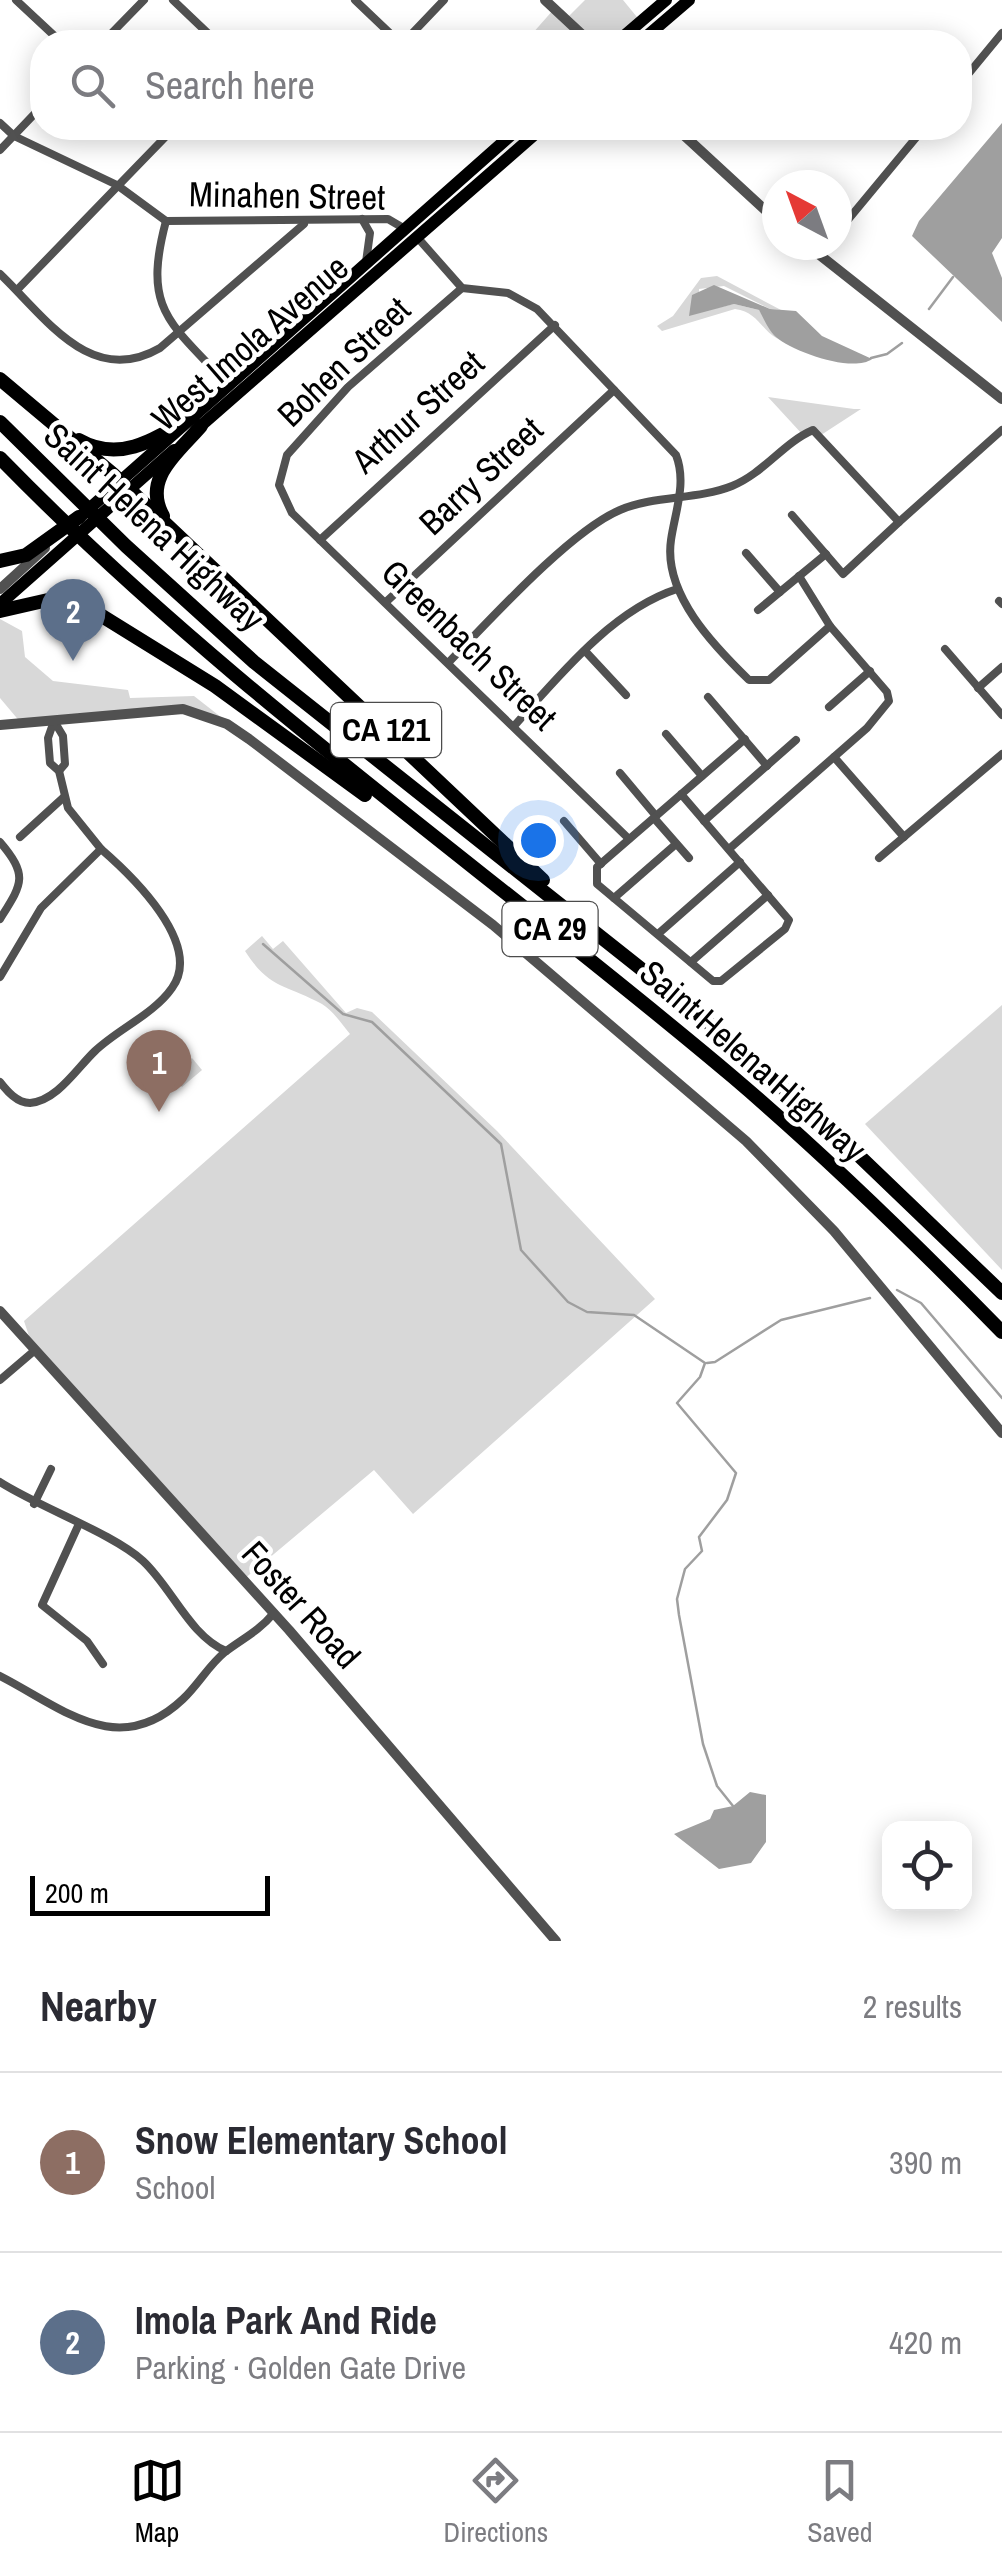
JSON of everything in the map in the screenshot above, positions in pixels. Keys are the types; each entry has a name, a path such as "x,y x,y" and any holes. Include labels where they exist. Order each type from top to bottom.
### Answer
{"highway":[{"path":"0,379 172,528"},
{"path":"57,428 108,452 132,449 197,421"},
{"name":"CA 121","path":"197,421 155,486 155,501 172,528 598,932"},
{"name":"Saint Helena Highway","path":"0,422 80,510 103,524 294,695 598,932 788,1091 1002,1293"},
{"name":"Saint Helena Highway","path":"0,458 84,541 267,706 732,1076 1002,1332"},
{"path":"0,474 61,519"},
{"name":"CA 121","path":"0,561 26,555 80,510"},
{"path":"0,607 67,602 122,627 214,686 566,942"}],"main road":[{"path":"631,30 666,0"},
{"path":"654,30 689,0"},
{"name":"West Imola Avenue","path":"197,421 228,385 505,140"},
{"name":"West Imola Avenue","path":"0,607 197,421 528,140"},
{"name":"West Imola Avenue","path":"80,510 125,485"}],"street":[{"path":"16,0 47,30"},
{"path":"115,30 144,0"},
{"path":"173,0 204,30"},
{"path":"355,0 389,30"},
{"path":"414,30 444,0"},
{"path":"545,0 577,30"},
{"path":"972,69 1002,32"},
{"path":"0,150 30,119"},
{"name":"Minahen Street","path":"0,124 14,136 116,185 166,220 305,223 388,219 416,237 462,288"},
{"path":"17,290 162,140"},
{"path":"689,140 762,208"},
{"path":"852,215 914,140"},
{"path":"362,219 370,233 366,262"},
{"path":"166,220 155,286 163,311 228,385"},
{"path":"0,274 86,354 107,361 138,360 305,223"},
{"path":"835,260 1002,399"},
{"path":"462,288 508,293 538,309 676,456 680,467 679,496 670,547 678,588 708,636 749,680 769,680 830,626"},
{"name":"Bohen Street","path":"279,484 287,454 348,387 462,288"},
{"name":"Arthur Street","path":"320,540 554,325"},
{"name":"Barry Street","path":"386,602 614,390"},
{"path":"448,662 518,592 601,520 638,504 729,487 764,470 813,430 900,522"},
{"path":"792,515 843,574 1002,430"},
{"name":"Greenbach Street","path":"279,484 292,513 629,839"},
{"name":"West Imola Avenue","path":"0,589 80,510"},
{"path":"746,553 780,592"},
{"path":"758,610 826,554"},
{"path":"728,848 883,713 889,701 887,692 830,626 799,576"},
{"path":"514,726 586,652 640,605 678,588"},
{"path":"945,649 1002,716"},
{"path":"586,652 626,694"},
{"path":"978,688 1002,667"},
{"path":"830,707 870,672"},
{"path":"708,698 767,766"},
{"path":"0,725 183,708 226,724 276,759 493,925 746,1141 834,1230 1002,1433"},
{"path":"1,1086 16,1099 29,1103 51,1096 98,1048 160,1002 175,985 177,945 164,918 126,870 78,823 64,797 59,771 50,762 48,738 54,721"},
{"path":"54,721 63,736 65,764 59,771"},
{"path":"666,734 702,776"},
{"path":"681,794 786,914 785,929 728,978 713,981 597,884 601,864 629,839 655,817 681,794 745,739"},
{"path":"704,820 796,740"},
{"path":"878,858 1002,754"},
{"path":"834,756 904,836"},
{"path":"620,773 689,858"},
{"path":"20,836 64,797"},
{"path":"564,821 601,864"},
{"path":"0,842 21,872 20,886 0,919"},
{"path":"614,898 676,844"},
{"path":"0,977 41,908 101,848"},
{"path":"658,934 740,862"},
{"path":"692,962 768,895"},
{"name":"Foster Road","path":"0,1312 273,1614 556,1941"},
{"path":"0,1380 34,1350"},
{"path":"34,1504 51,1469"},
{"path":"0,1482 34,1504 140,1557 211,1645 226,1652"},
{"path":"78,1526 42,1605 86,1641 103,1664"},
{"path":"0,1676 72,1719 115,1728 161,1716 183,1700 226,1652 252,1636 273,1614"}],"shaded area":[{"path":"585,0 623,0 641,22 631,30 536,30 554,9 566,19"},
{"path":"1002,123 1002,238 992,253 1002,278 1002,322 912,236 919,221"},
{"path":"717,276 781,310 770,309 724,286 699,289 699,312 734,304 759,310 778,339 754,317 735,309 662,331 657,326 673,316 701,278"},
{"path":"714,285 770,309 796,311 822,336 872,359 851,364 809,354 776,337 759,310 734,304 689,316 692,295"},
{"path":"768,397 861,409 821,435 813,430 803,435"},
{"path":"0,619 22,631 25,657 53,681 128,690 130,698 194,696 249,739 183,709 21,723 0,698"},
{"path":"262,936 273,949 283,941 346,1013 357,1008 372,1012 497,1131 655,1299 413,1514 374,1470 243,1580 34,1351 24,1321 350,1034 326,1007 279,985 254,964 245,951"},
{"path":"1002,1005 1002,1270 865,1124"},
{"path":"180,1044 191,1056 171,1074 160,1062"},
{"path":"192,1058 202,1070 182,1087 171,1076"},
{"path":"750,1792 766,1795 766,1842 751,1863 719,1869 674,1834 710,1819 714,1810 733,1806"}],"waterway":[{"path":"929,309 953,277"},
{"path":"871,358 887,354 902,343"},
{"path":"263,944 343,1014 372,1022 501,1144 521,1250 568,1302 587,1312 634,1315 705,1363 700,1377 677,1403 736,1473 727,1500 699,1537 702,1551 685,1569 677,1599 703,1744 717,1786 733,1806"},
{"path":"897,1290 921,1303 1002,1398"},
{"path":"707,1363 715,1362 781,1320 870,1298"}],"place":[{"name":"Imola Park And Ride","path":"73,661"},
{"name":"Snow Elementary School","path":"159,1112"}]}
